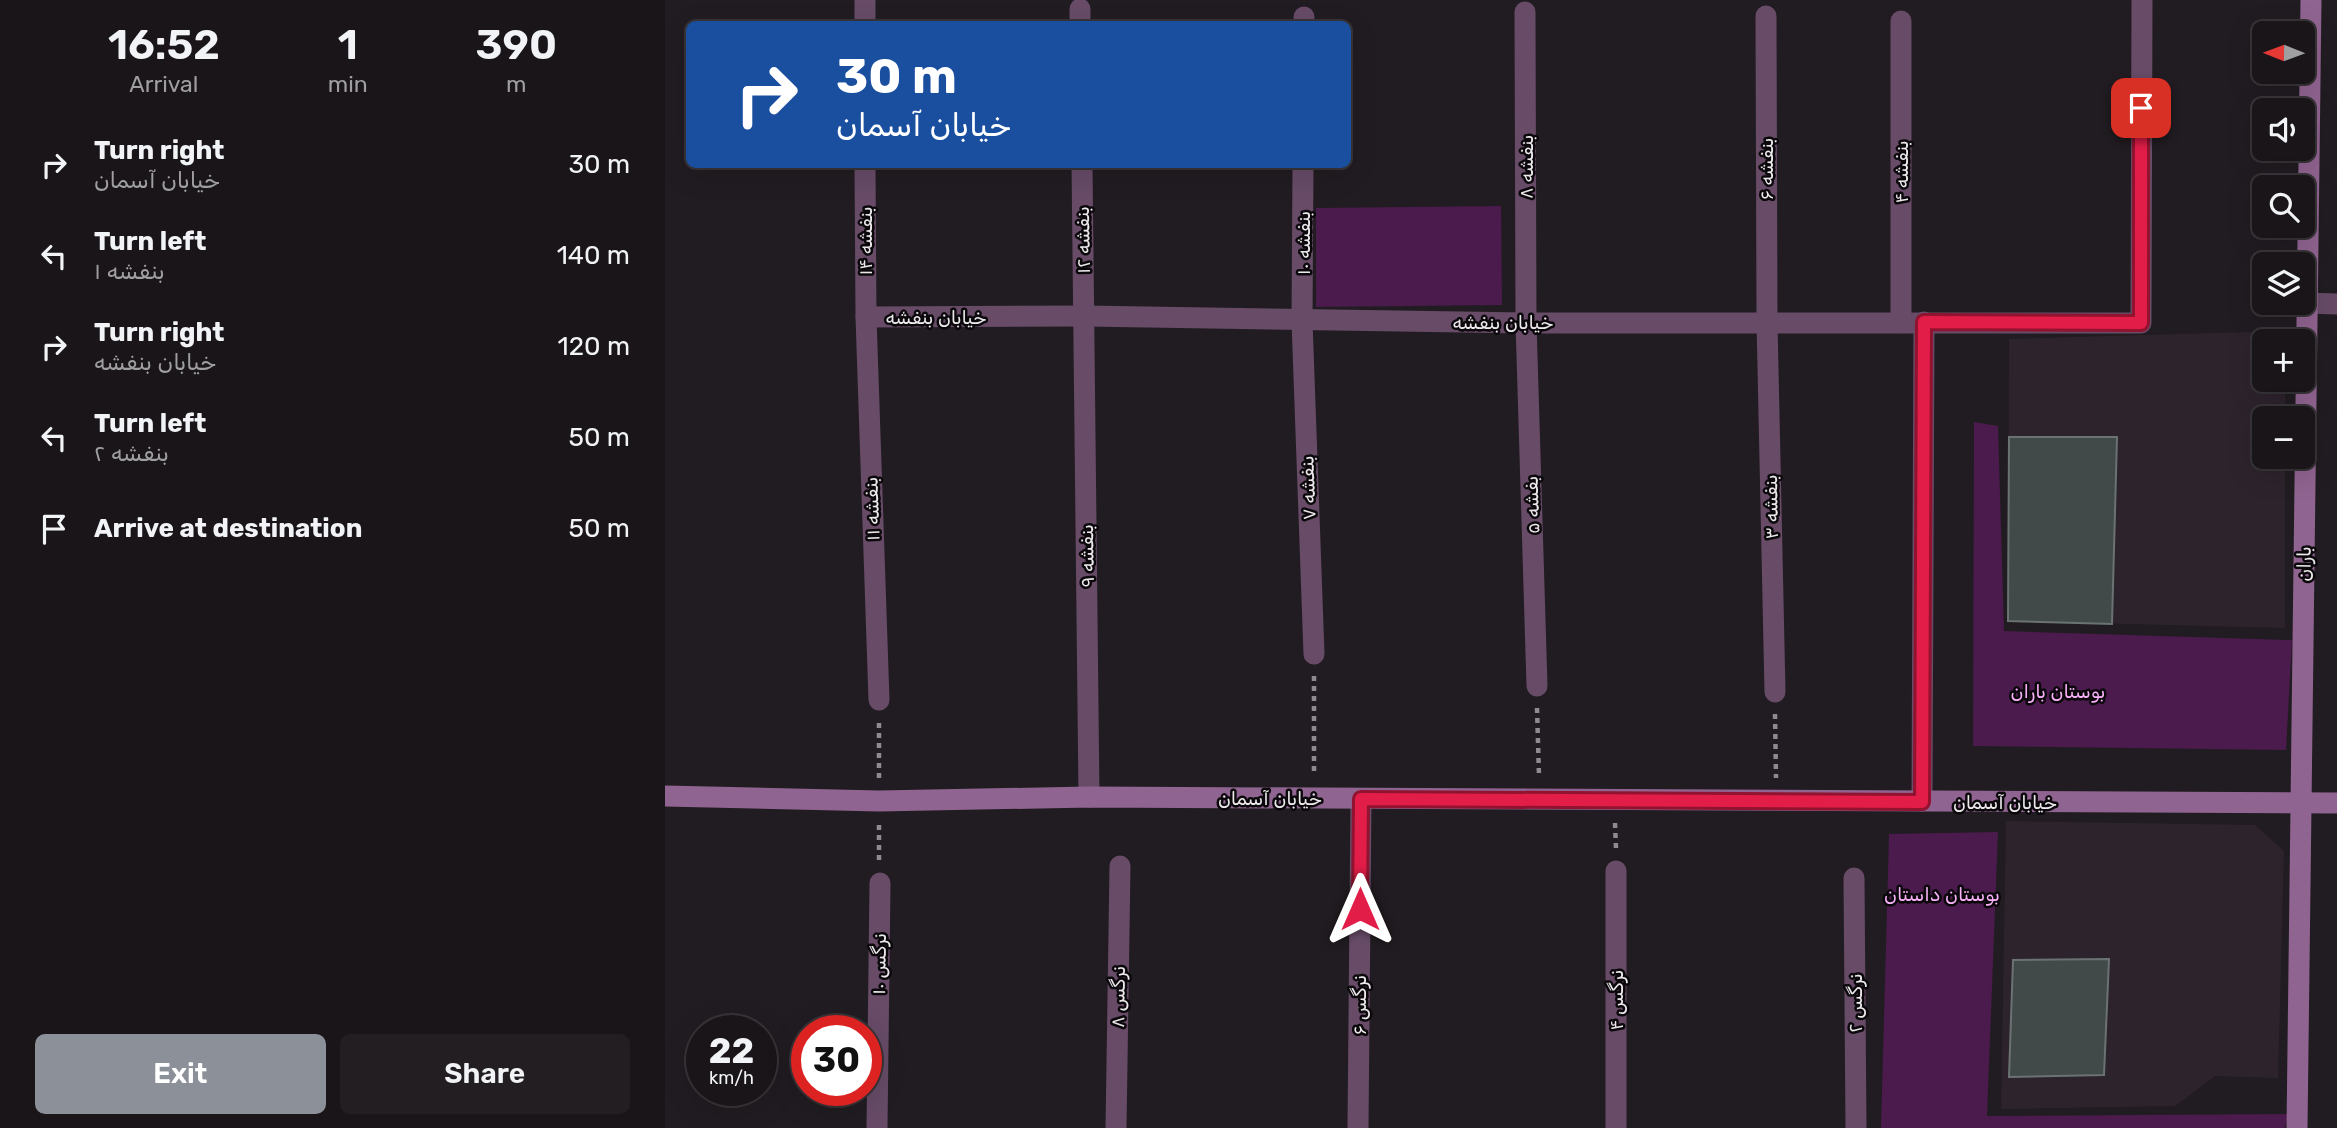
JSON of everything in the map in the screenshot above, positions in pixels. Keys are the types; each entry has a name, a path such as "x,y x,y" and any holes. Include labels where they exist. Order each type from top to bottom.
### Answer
{"street":[{"path":"865,0 865,21"},
{"name":"خیابان بنفشه","path":"866,317 1084,316 1527,323 2141,323 2141,0"},
{"name":"باران","path":"2308,252 2311,0"},
{"name":"بنفشه ۸","path":"1525,12 1527,323"},
{"name":"بنفشه ۶","path":"1766,16 1767,322"},
{"name":"بنفشه ۴","path":"1901,21 1901,322"},
{"name":"بنفشه ۱۴","path":"865,168 866,317"},
{"name":"بنفشه ۱۲","path":"1082,168 1084,316"},
{"name":"بنفشه ۱۰","path":"1302,321 1303,168"},
{"path":"2315,303 2337,304"},
{"name":"باران","path":"2297,1128 2307,315"},
{"name":"بنفشه ۹","path":"1084,316 1089,797"},
{"name":"بنفشه ۱۱","path":"866,317 879,700"},
{"name":"بنفشه ۷","path":"1302,321 1314,654"},
{"name":"بنفشه ۳","path":"1767,322 1775,692"},
{"path":"1922,802 1924,322"},
{"name":"بفشه ۵","path":"1527,323 1537,686"},
{"name":"خیابان آسمان","path":"665,796 879,801 1089,797 2337,803"},
{"name":"نرگس ۶","path":"1358,1128 1361,799"},
{"name":"نرگس ۸","path":"1116,1128 1120,866"},
{"name":"نرگس ۴","path":"1616,871 1616,1128"},
{"name":"نرگس ۲","path":"1854,878 1856,1128"},
{"name":"نرگس ۱۰","path":"877,1128 880,883"}],"path":[{"path":"1314,654 1314,798"},
{"path":"1537,686 1540,800"},
{"path":"1775,692 1776,801"},
{"path":"1615,800 1616,871"}],"shaded area":[{"path":"2252,332 2252,392 2285,392 2285,406 2252,406 2252,469 2285,469 2285,628 2008,621 2009,339"},
{"path":"2006,821 2255,825 2284,851 2278,1078 2215,1076 2175,1106 2001,1109"}],"green space":[{"path":"1501,206 1502,305 1316,307 1316,208"},
{"name":"بوستان باران","path":"1974,422 1998,426 2004,631 2292,640 2286,750 1973,746"},
{"name":"بوستان داستان","path":"1998,832 1987,1116 2288,1114 2285,1128 1881,1128 1889,834"}],"building":[{"path":"2009,437 2117,437 2112,624 2008,621"},
{"path":"2109,959 2104,1075 2009,1077 2013,960"}],"route":[{"path":"1360,909 1361,799 1922,802 1924,322 2141,323 2141,108"}]}
